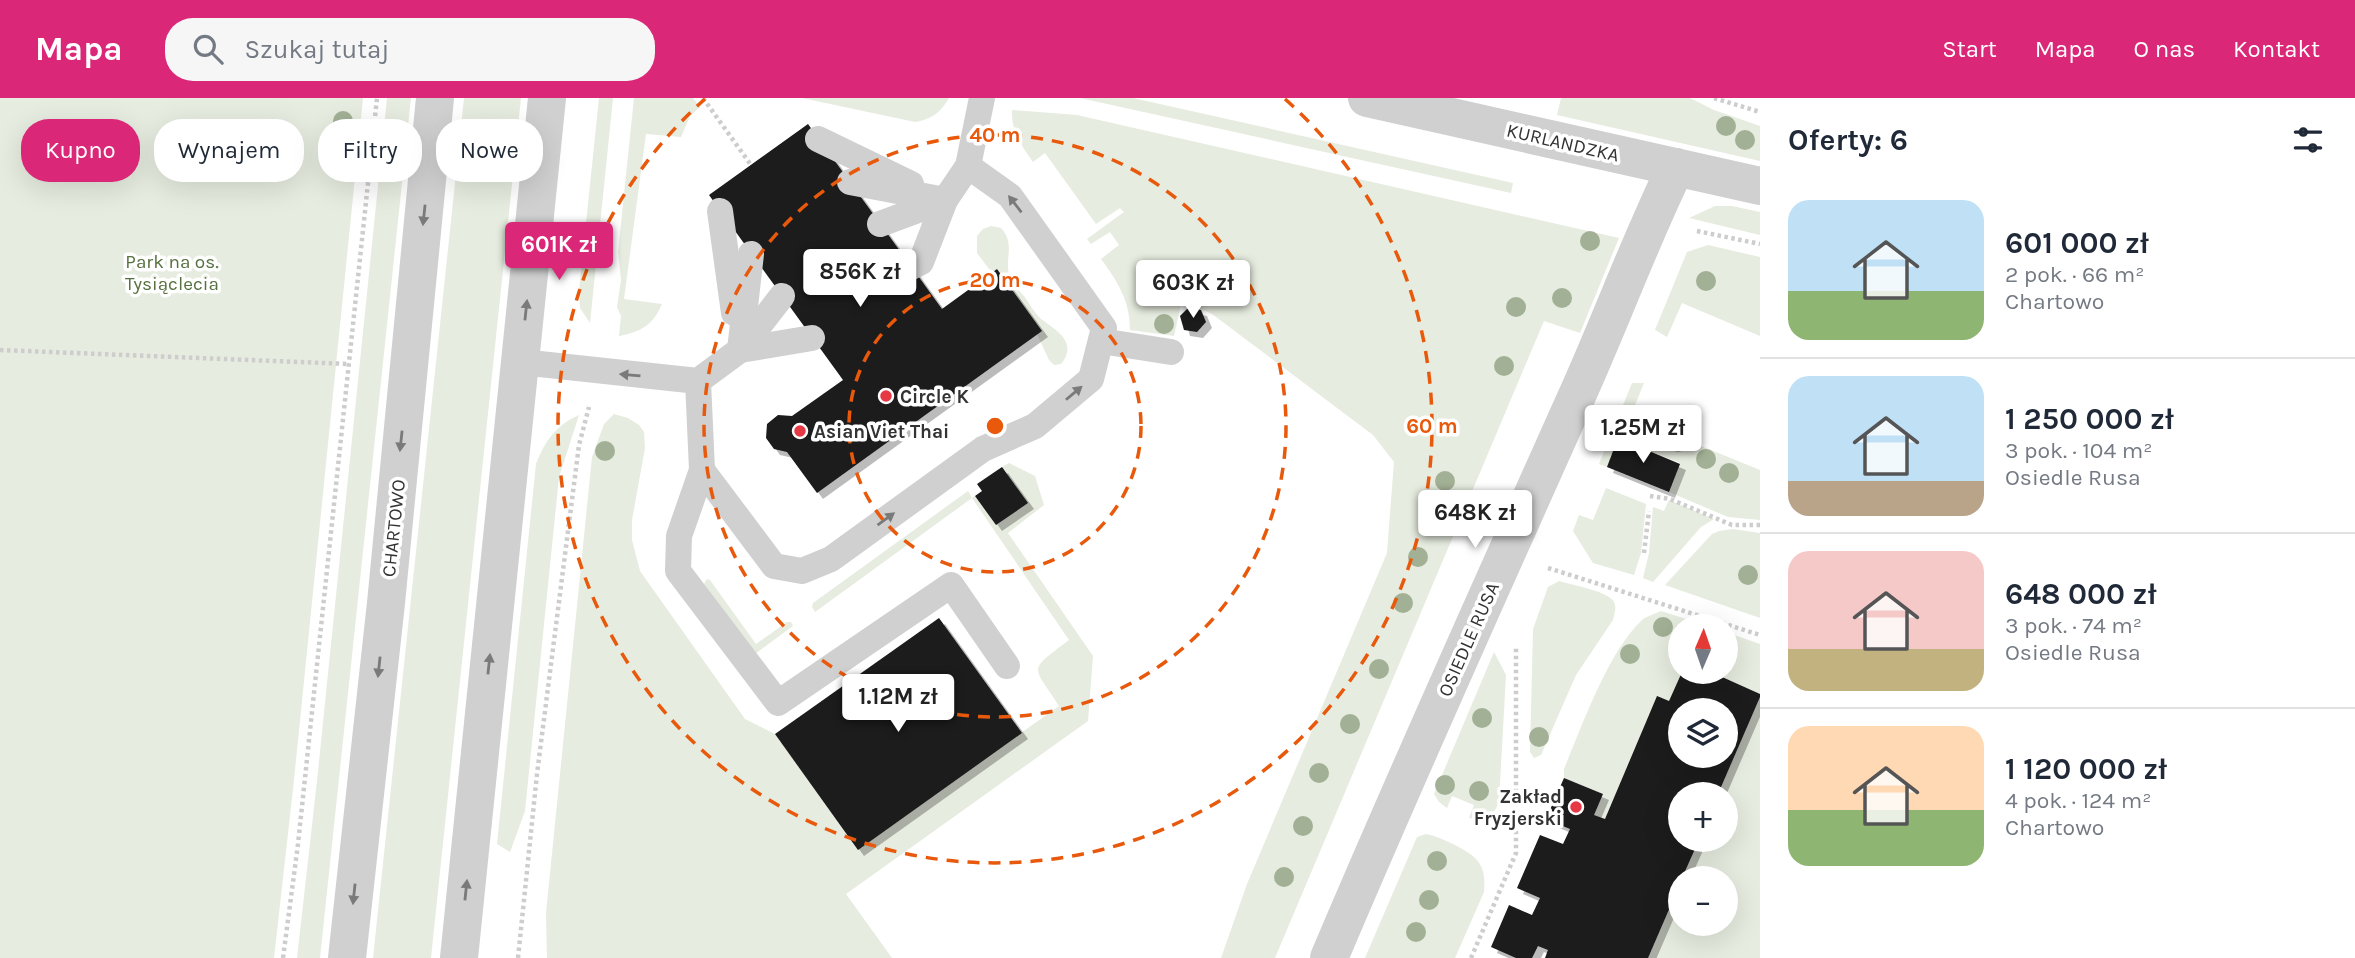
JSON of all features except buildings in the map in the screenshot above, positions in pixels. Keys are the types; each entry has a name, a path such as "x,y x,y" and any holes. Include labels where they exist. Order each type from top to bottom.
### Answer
{"street":[{"name":"CHARTOWO","path":"347,958 386,603 435,98"},
{"name":"KURLANDZKA","path":"1367,98 1760,186"},
{"path":"459,958 549,101"},
{"name":"OSIEDLE RUSA","path":"1329,958 1676,167"}],"lane":[{"path":"911,267 921,262 945,200 968,166 982,98"},
{"path":"818,139 945,200"},
{"path":"702,470 774,566 802,571 831,559 983,449 1035,426 1091,379 1104,328 1010,196 968,166"},
{"path":"849,182 945,200"},
{"path":"880,224 945,200"},
{"path":"720,211 740,350"},
{"path":"740,350 751,254"},
{"path":"520,362 698,382 740,350 782,296"},
{"path":"740,350 812,338"},
{"path":"1101,341 1171,352"},
{"path":"698,382 702,470 679,536 678,571 778,704 951,585 1007,666"}],"path":[{"path":"283,958 300,830 377,98"},
{"path":"703,98 751,165"},
{"path":"1714,98 1760,112"},
{"path":"1693,230 1760,244"},
{"path":"0,349 349,364"},
{"path":"518,958 537,775 579,445 598,372"},
{"path":"1650,496 1670,499 1732,524 1760,525"},
{"path":"1644,553 1648,511"},
{"path":"1542,579 1553,555"},
{"path":"1548,568 1760,635"},
{"path":"1471,958 1516,853 1516,638"}],"green space":[{"name":"Park na os. Tysiąclecia","path":"0,98 363,98 361,119 318,119 318,182 355,182 274,958 0,958"},
{"path":"387,98 411,98 409,119 385,119"},
{"path":"464,98 521,98 519,119 462,119"},
{"path":"599,98 613,98 590,323 580,308 579,291"},
{"path":"634,98 693,98 700,107 690,116 681,137 646,134 624,299 662,304 655,317 645,326 619,336 621,316 617,307 621,280 618,252"},
{"path":"802,98 949,98 935,114 915,122"},
{"path":"1080,98 1133,98 1513,183 1511,193"},
{"path":"1561,98 1690,98 1714,110 1760,126 1760,161 1557,115"},
{"path":"1012,110 1077,115 1619,238 1580,333 1544,321 1275,958 1221,958 1247,884 1387,553 1394,462 1373,435 1212,314 1182,300 1174,336 1130,330 1128,310 1122,292 1101,259 1119,245 1110,232 1091,244 1087,239 1124,212 1120,208 1096,224 1045,153 1033,162 1015,131"},
{"path":"378,182 402,182 320,958 297,958"},
{"path":"455,182 512,182 431,958 373,958"},
{"path":"1715,206 1732,206 1760,212 1760,235 1689,218"},
{"path":"991,226 1001,228 1006,234 1009,273 1013,283 1038,316 1063,337 1067,349 1061,364 1054,365 1049,360 1037,334 1042,331 997,269 992,273 977,253 977,236 983,229"},
{"path":"1708,245 1760,257 1760,336 1682,303 1667,337 1655,330 1687,252"},
{"path":"1632,383 1644,383 1630,417 1760,470 1760,520 1728,517 1669,492 1680,463 1619,438 1607,467 1599,464"},
{"path":"614,414 628,418 644,432 645,448 632,520 632,540 640,571 745,719 775,734 858,849 1059,706 1038,670 1045,658 1069,640 972,498 975,496 996,525 1027,503 1002,467 1009,463 1035,476 1044,505 1008,533 1093,656 1088,721 846,894 892,958 547,958 546,913 592,457 604,424"},
{"path":"579,415 559,477 525,811 510,852 497,844 536,464 552,435"},
{"path":"1606,488 1646,504 1641,553 1634,575 1593,563 1573,531 1579,515 1593,520"},
{"path":"968,491 972,498 815,612 813,603"},
{"path":"1669,500 1714,519 1701,527 1653,582 1643,578 1649,553 1653,507 1664,511"},
{"path":"1733,529 1760,533 1760,618 1665,585 1712,534"},
{"path":"707,579 756,644 787,622 791,622 793,626 755,654 704,584"},
{"path":"1559,581 1605,595 1614,602 1615,611 1613,620 1576,675 1541,755 1534,758 1530,752 1533,629 1548,587"},
{"path":"1661,611 1670,614 1668,614 1668,684 1677,684 1668,701 1657,697 1605,819 1594,815 1603,794 1564,778 1564,769 1607,670 1630,634 1649,616"},
{"path":"1738,636 1760,644 1760,694 1738,684"},
{"path":"1494,652 1506,675 1499,801 1492,814 1475,819 1469,818 1474,805 1452,796 1447,808 1434,794"},
{"path":"1760,697 1760,958 1648,958 1668,912 1668,936 1738,936 1738,866 1687,866 1694,852 1738,852 1738,782 1723,782 1729,768 1738,768 1738,748"},
{"path":"1426,834 1468,852 1482,867 1484,874 1484,892 1455,958 1365,958 1417,837"}],"place":[{"name":"Circle K","path":"886,396"},
{"name":"Asian Viet Thai","path":"800,431"},
{"name":"Zakład Fryzjerski","path":"1576,807"}]}
